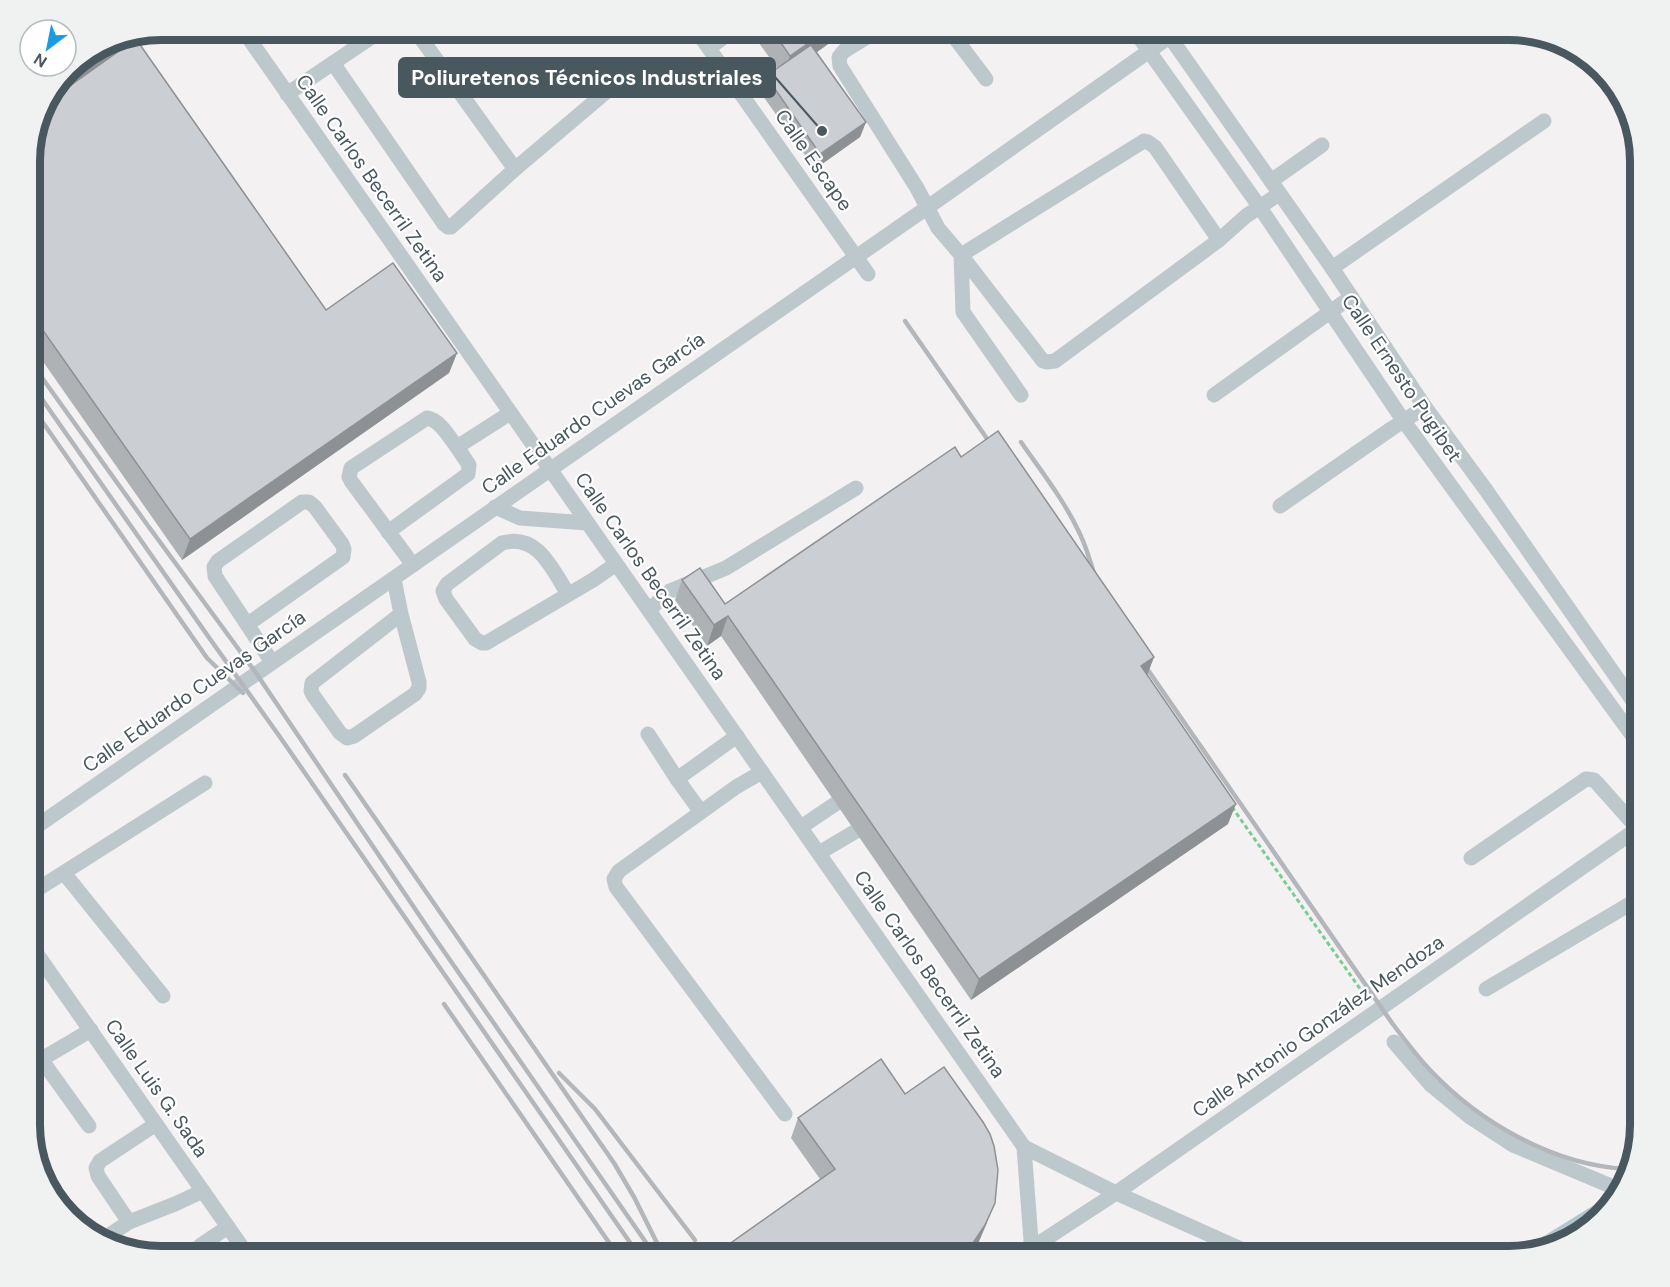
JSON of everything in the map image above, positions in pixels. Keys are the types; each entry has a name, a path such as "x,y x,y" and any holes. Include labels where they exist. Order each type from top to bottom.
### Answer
{"street":[{"name":"Calle Carlos Becerril Zetina","path":"250,40 1024,1147 1116,1193 1232,1246"},
{"path":"287,94 367,40"},
{"path":"422,40 515,169"},
{"name":"Calle Escape","path":"703,40 868,274"},
{"path":"709,48 720,40"},
{"path":"862,40 844,51 839,57 839,62 928,207 938,228 1040,358 1047,363 1055,360 1219,240 1260,206 1275,188 1322,145"},
{"path":"957,40 986,79"},
{"name":"Calle Ernesto Pugibet","path":"1141,40 1260,206 1403,420 1630,732"},
{"name":"Calle Eduardo Cuevas García","path":"41,823 928,207 1162,40"},
{"name":"Calle Ernesto Pugibet","path":"1176,40 1425,407 1486,490 1630,697"},
{"path":"333,63 448,227 613,86"},
{"path":"1332,268 1544,121"},
{"path":"961,255 1144,141 1155,147 1219,240"},
{"path":"961,255 963,312 1021,395"},
{"path":"1214,395 1351,297"},
{"path":"1280,506 1425,407"},
{"path":"457,447 510,412"},
{"path":"388,532 468,474 469,465 435,420 427,418 351,468 349,477 388,532 413,565"},
{"path":"649,610 670,591 726,568 856,488"},
{"path":"1463,504 1486,490"},
{"path":"248,624 343,557 342,544 309,502 302,502 215,564 214,567 216,576 272,662"},
{"path":"495,507 520,518 587,523"},
{"path":"568,594 541,552 532,545 510,540 502,543 447,584 443,591 446,599 475,639 482,643 490,641 568,594 616,564"},
{"path":"394,579 419,688 415,694 363,730 346,738 313,695 312,683 401,614"},
{"path":"648,734 701,812"},
{"path":"677,779 737,736"},
{"path":"762,772 736,787 619,871 614,879 785,1114"},
{"path":"1471,858 1586,779 1594,780 1630,818"},
{"path":"41,887 205,783"},
{"path":"801,826 866,784"},
{"path":"819,853 888,812"},
{"name":"Calle Antonio González Mendoza","path":"1040,1246 1630,834"},
{"path":"64,873 163,996"},
{"path":"1486,989 1630,904"},
{"name":"Calle Luis G. Sada","path":"41,960 241,1246"},
{"path":"41,1060 91,1030"},
{"path":"1394,1042 1431,1085 1470,1117 1513,1145 1612,1187"},
{"path":"41,1069 88,1126"},
{"path":"129,1222 98,1176 96,1168 100,1161 156,1124"},
{"path":"1024,1147 1031,1246"},
{"path":"110,1235 129,1222 203,1191"},
{"path":"200,1246 228,1227"}],"path":[{"path":"1226,800 1365,996"}],"building":[{"path":"779,40 813,40 790,56"},
{"path":"139,43 326,310 393,263 457,353 190,539 41,328 41,153 47,122 63,90 126,46"},
{"path":"811,45 866,122 820,154 766,76"},
{"path":"108,53 78,74 88,65"},
{"path":"998,431 1154,657 1141,666 1236,804 979,979 728,616 714,625 682,580 700,568 725,604 955,447 961,457"},
{"path":"881,1059 905,1094 944,1067 983,1122 994,1146 998,1170 995,1203 985,1225 970,1246 726,1246 835,1169 798,1118"}],"railway":[{"path":"905,321 997,453"},
{"path":"41,376 256,673 434,937 648,1246"},
{"path":"41,398 280,737 632,1246"},
{"path":"41,420 207,658 243,693"},
{"path":"1021,442 1073,520 1087,551 1097,584"},
{"path":"1139,657 1392,1023 1430,1070 1471,1107 1519,1138 1571,1159 1622,1168"},
{"path":"345,775 614,1163 658,1246"},
{"path":"444,1004 611,1246"},
{"path":"559,1073 595,1109 695,1240"}],"place":[{"name":"Poliuretenos Técnicos Industriales","path":"822,131"}]}
